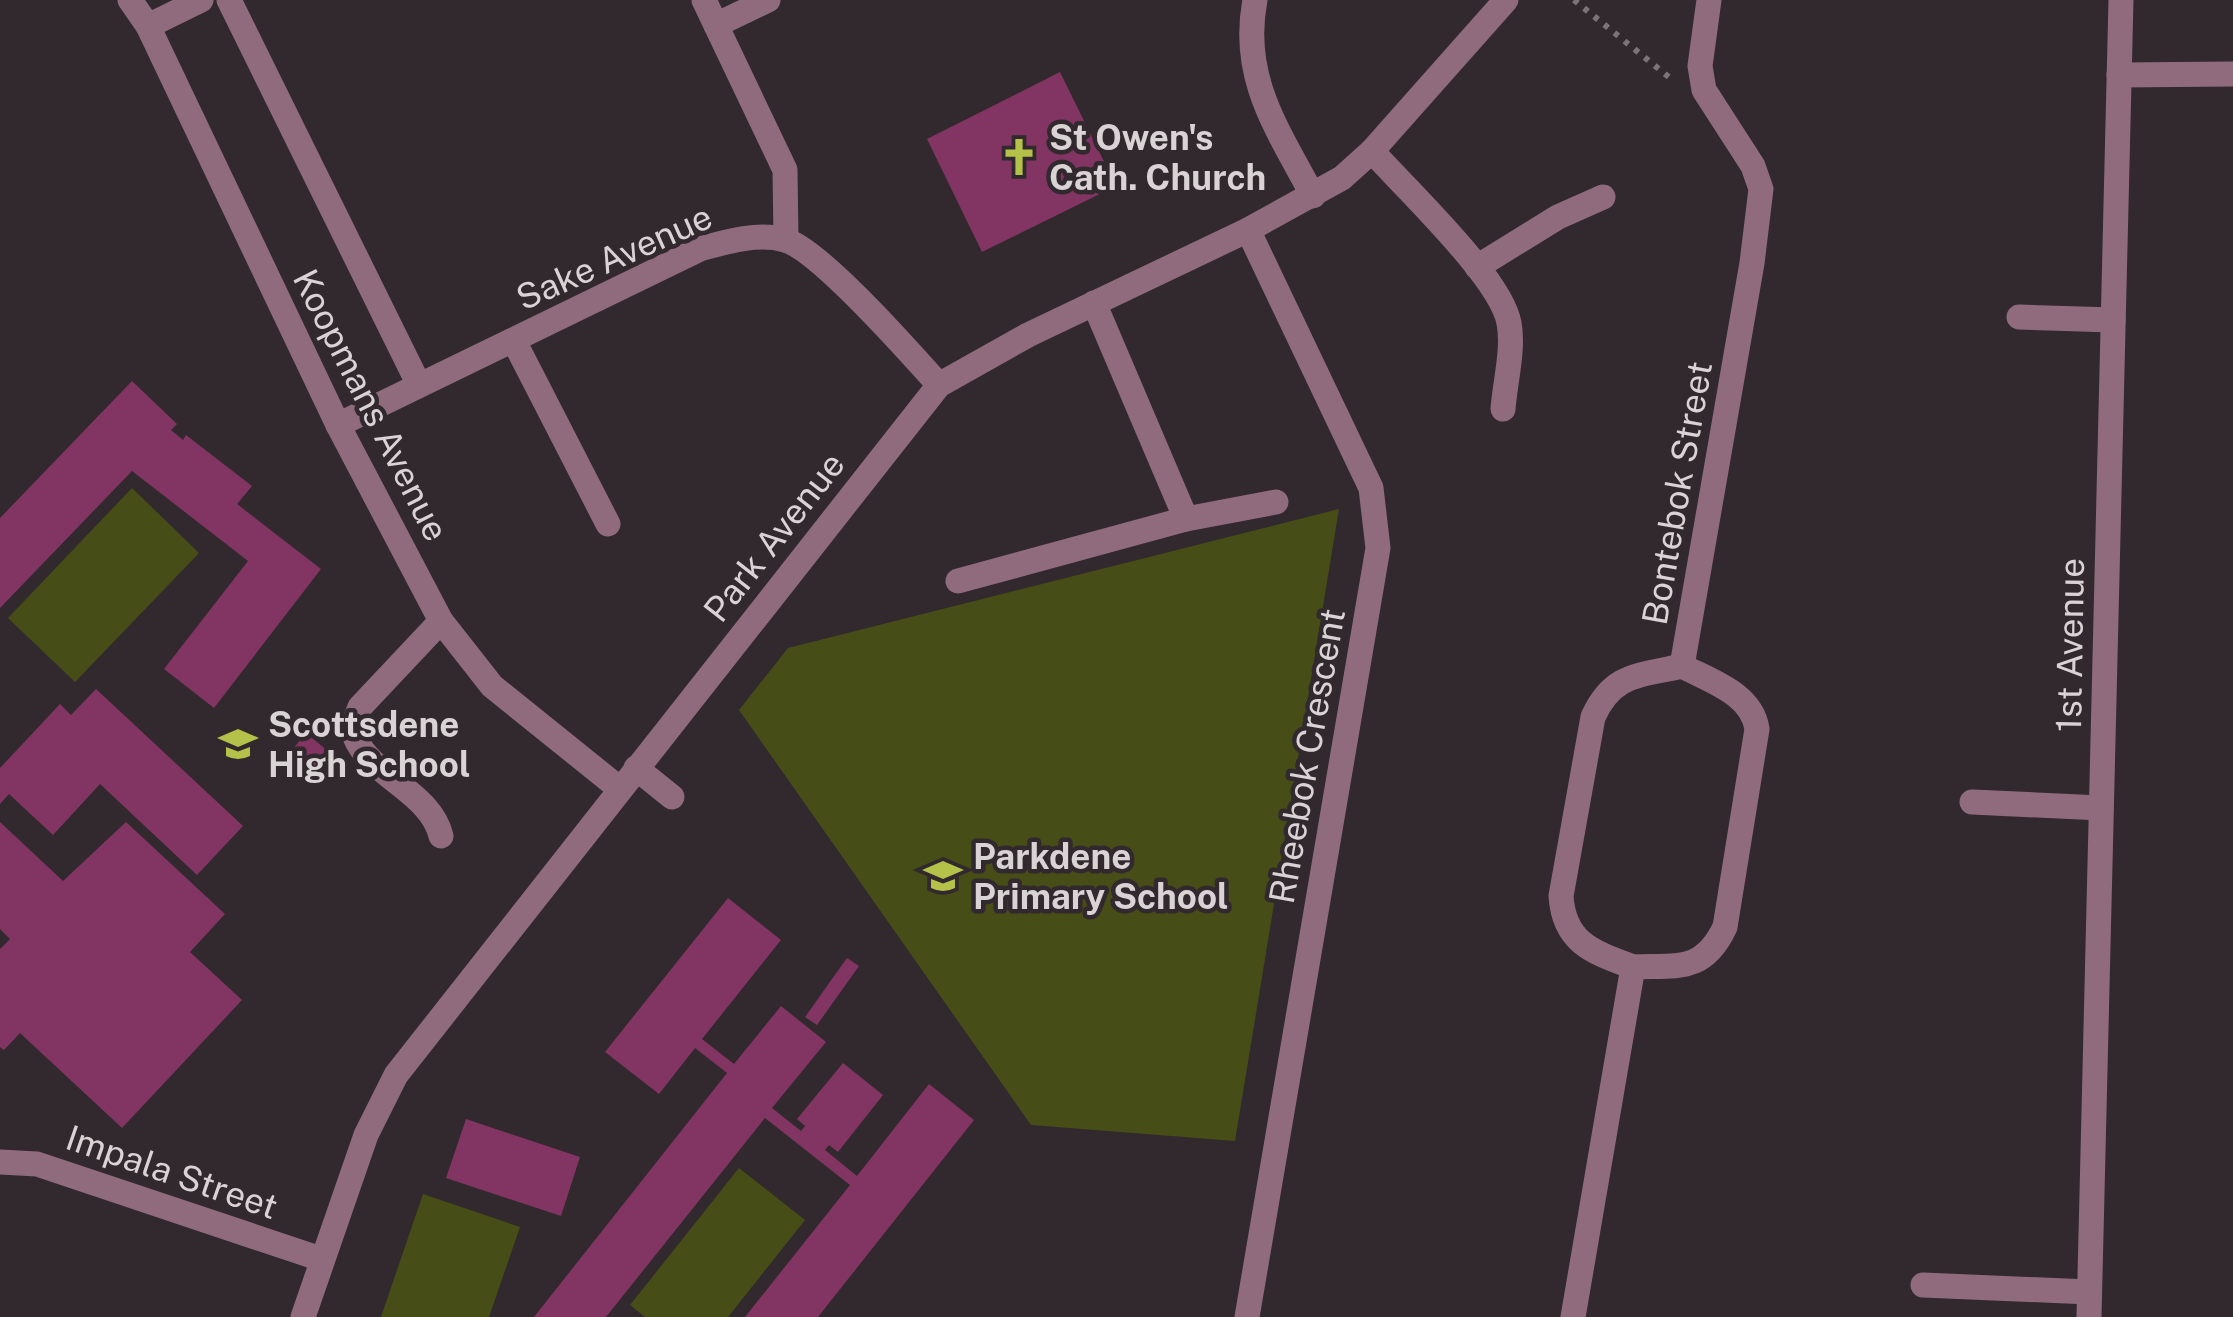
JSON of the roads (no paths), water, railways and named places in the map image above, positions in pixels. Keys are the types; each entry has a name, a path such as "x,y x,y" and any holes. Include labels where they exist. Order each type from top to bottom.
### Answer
{"street":[{"name":"Koopmans Avenue","path":"130,0 148,26 338,425 441,620 492,686 620,789"},
{"path":"148,26 201,0"},
{"path":"229,0 418,384"},
{"path":"704,0 785,170 786,240 884,324 939,385"},
{"path":"716,26 768,0"},
{"path":"1255,0 1251,48 1258,92 1313,196"},
{"name":"Park Avenue","path":"303,1317 366,1135 396,1075 939,385 1094,303 1313,196 1372,152 1506,0"},
{"name":"Bontebok Street","path":"1633,967 1690,965 1708,955 1725,927 1758,729 1756,715 1732,692 1682,666 1752,264 1760,188 1753,166 1704,90 1700,66 1709,0"},
{"name":"1st Avenue","path":"1923,1285 2089,1304 2121,0"},
{"path":"2119,75 2233,74"},
{"path":"1372,152 1477,267 1510,325 1503,409"},
{"path":"1477,267 1558,216 1603,197"},
{"name":"Rheebok Crescent","path":"1247,1317 1378,534 1371,488 1248,230"},
{"name":"Sake Avenue","path":"338,425 700,249 743,238 786,240"},
{"path":"1094,303 1186,520"},
{"path":"2018,317 2113,320"},
{"path":"514,341 608,524"},
{"path":"958,581 1186,520 1276,502"},
{"path":"370,782 371,771 352,728 360,708 441,620"},
{"path":"1573,1317 1633,967 1588,951 1572,937 1562,918 1560,896 1593,718 1600,702 1619,681 1682,666"},
{"path":"362,750 432,816 441,836"},
{"path":"636,768 672,796"},
{"path":"1972,802 2101,808"},
{"name":"Impala Street","path":"0,1162 37,1164 321,1260"}],"place":[{"name":"St Owen's Cath. Church","path":"1019,157"},
{"name":"Scottsdene High School","path":"238,744"},
{"name":"Parkdene Primary School","path":"943,876"}]}
